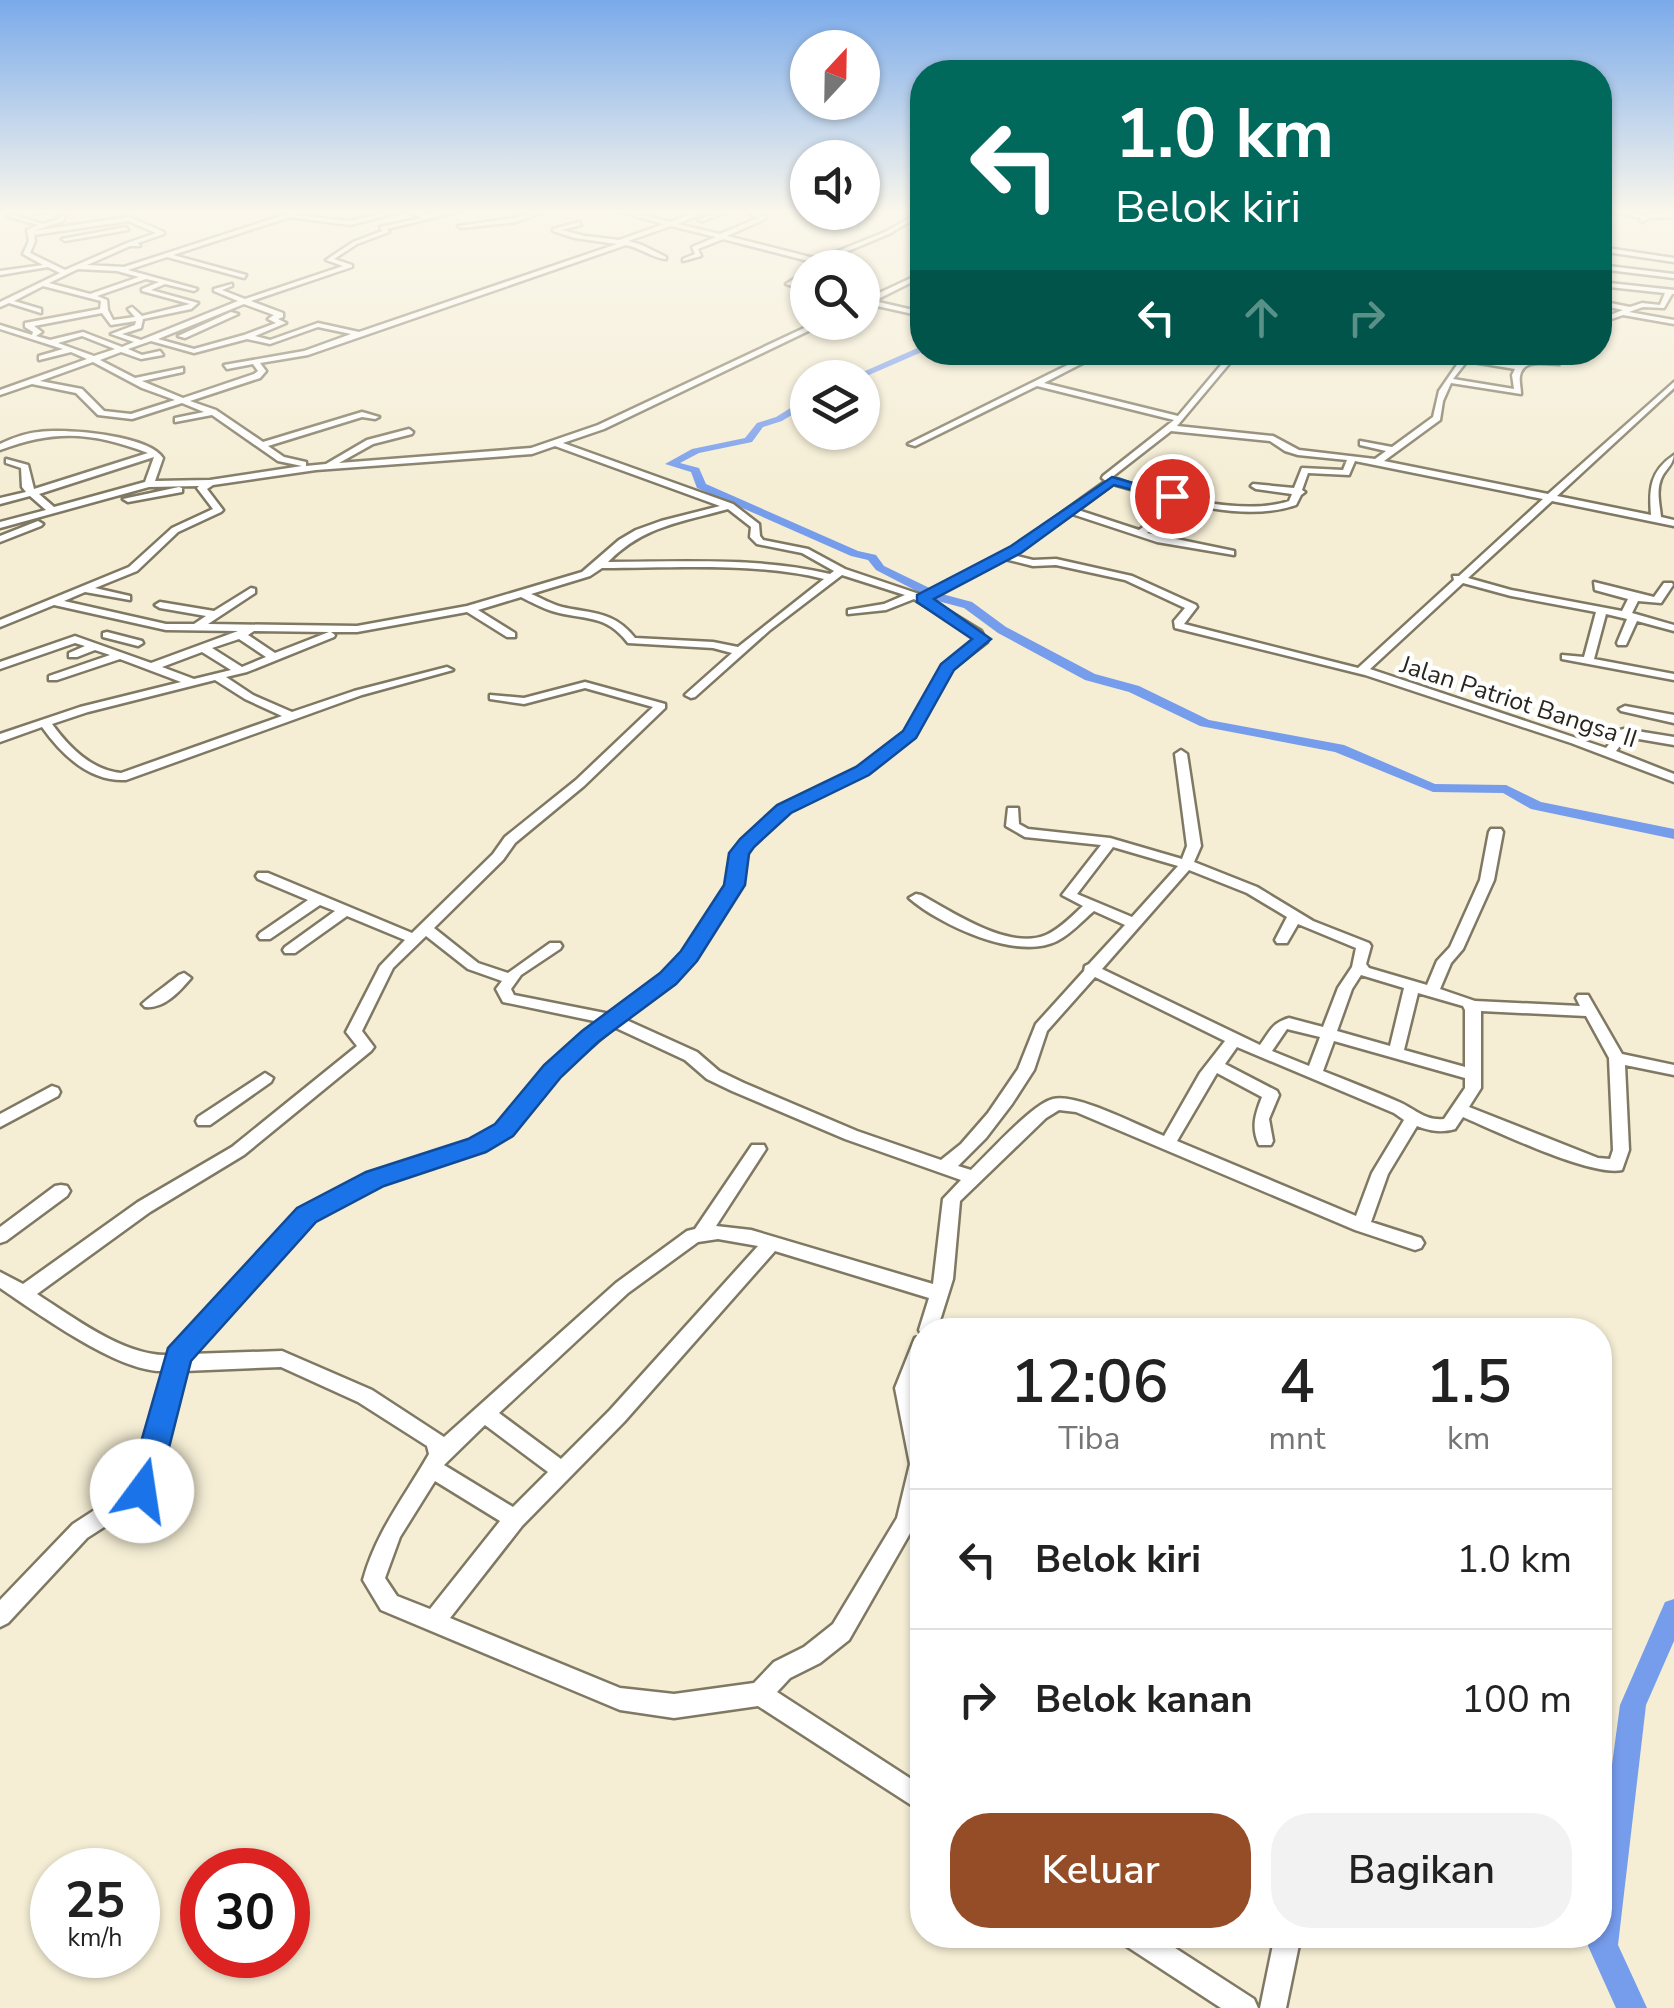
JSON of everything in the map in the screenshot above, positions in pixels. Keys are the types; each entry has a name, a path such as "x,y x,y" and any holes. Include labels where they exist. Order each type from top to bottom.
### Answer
{"street":[{"path":"20,305 38,311"},
{"path":"104,305 112,324 140,321 172,331"},
{"path":"189,308 193,305"},
{"path":"135,354 172,331 238,305"},
{"path":"241,341 239,330 280,315 253,305"},
{"path":"227,367 306,353 443,305"},
{"path":"880,305 910,312"},
{"path":"1612,307 1630,312 1672,324 1674,312 1646,305 1630,312 1612,317"},
{"path":"240,316 256,306"},
{"path":"154,340 115,334 168,312 189,308 209,314"},
{"path":"132,309 140,321"},
{"path":"64,323 105,312"},
{"path":"27,336 38,332 29,324 105,312"},
{"path":"0,393 119,347 181,336 201,330 227,316 282,322 241,341 201,330 168,312"},
{"path":"151,316 190,324"},
{"path":"215,323 227,326"},
{"path":"128,329 194,352 241,341 272,341 316,326 358,334"},
{"path":"0,327 72,349 124,376 213,412 280,458 321,467 370,442 409,432"},
{"path":"52,342 83,334 135,354"},
{"path":"181,336 212,347"},
{"path":"64,368 44,360 93,338"},
{"path":"0,539 80,511 204,484 321,467 510,454 558,444 790,338"},
{"path":"72,349 105,343"},
{"path":"106,364 135,354 160,353"},
{"path":"255,362 262,371"},
{"path":"912,444 1075,365"},
{"path":"1224,365 1168,428 1106,476 1112,481 1186,500 1269,511 1291,506 1300,492 1302,472 1346,473 1352,458"},
{"path":"1377,462 1437,418 1435,407 1461,365"},
{"path":"1510,365 1520,367"},
{"path":"1450,381 1518,392 1516,375 1524,365"},
{"path":"30,381 79,391 101,417 132,418 257,376 262,371 296,366"},
{"path":"124,376 148,370"},
{"path":"134,380 180,370"},
{"path":"1038,384 1177,418"},
{"name":"Jalan Patriot Bangsa II","path":"1674,384 1457,578 1362,672 1608,752 1674,778"},
{"path":"178,420 213,412"},
{"path":"263,445 363,413 376,417"},
{"path":"0,448 21,438 79,428"},
{"path":"10,431 79,428 156,452 159,458 149,484"},
{"path":"1168,428 1265,438 1290,450 1377,462 1674,523"},
{"path":"558,444 730,506 756,526 755,537 760,542 805,551 836,574"},
{"path":"1363,444 1392,450"},
{"path":"0,502 156,452"},
{"path":"1656,520 1652,487 1658,472 1674,458"},
{"path":"9,462 25,466 27,487 50,504 54,512"},
{"path":"0,624 140,565 175,530 218,510 204,484 192,472"},
{"path":"852,612 926,595 1004,556 1112,481"},
{"path":"0,526 149,484 204,484"},
{"path":"1256,486 1300,492"},
{"path":"1142,532 1186,500"},
{"path":"54,602 166,627 341,630 469,609 586,574 603,556 635,534 730,506"},
{"path":"1073,511 1160,540 1231,553"},
{"path":"1004,556 1033,563 1052,561 1128,578 1191,606 1192,610 1179,621 1180,626 1362,672"},
{"path":"0,1616 80,1531 142,1491 176,1365 185,1346 306,1215 375,1179 477,1146 504,1130 552,1071 668,978 689,956 734,885 739,853 747,843 784,809 862,771 910,734 947,668 983,639 926,595 836,574 715,565 598,565"},
{"path":"691,695 836,574"},
{"path":"1457,578 1513,594 1674,628"},
{"path":"1648,620 1656,601 1672,582"},
{"path":"1598,584 1599,588 1656,601"},
{"path":"84,589 126,598"},
{"path":"178,643 251,591"},
{"path":"522,593 553,608 615,623 632,641 713,645 740,651"},
{"path":"1622,643 1634,598"},
{"path":"160,604 236,615"},
{"path":"469,609 511,635"},
{"path":"1591,666 1602,610"},
{"path":"130,618 106,635 138,643"},
{"path":"205,626 271,655"},
{"path":"0,666 75,639 154,666 186,682 238,669 307,641 292,634 254,630 154,666"},
{"path":"0,738 44,721 218,677 341,630"},
{"path":"49,634 63,643"},
{"path":"73,655 93,647"},
{"path":"202,648 238,669"},
{"path":"54,679 118,656"},
{"path":"1566,657 1591,666 1674,677"},
{"path":"44,721 58,744 86,764 116,777 218,746 358,693 447,670"},
{"path":"218,677 248,697 293,716"},
{"path":"24,1294 144,1207 238,1151 366,1047 354,1032 376,982 418,932 498,857 510,840 580,783 661,706 586,685 524,701 494,697"},
{"path":"1625,710 1674,719"},
{"path":"1608,752 1624,733 1674,741"},
{"path":"946,1166 968,1148 996,1112 1032,1059 1036,1035 1090,968 1187,864 1194,846 1180,754"},
{"path":"1013,810 1012,826 1025,833 1110,842 1187,864 1264,896 1295,916 1364,946 1359,968 1350,976 1316,1074"},
{"path":"1432,991 1486,880 1496,832"},
{"path":"1110,842 1070,893 1131,922"},
{"path":"262,876 346,910 418,932 473,966 509,978"},
{"path":"916,898 988,933 1032,942 1056,935 1092,906"},
{"path":"265,936 319,899"},
{"path":"290,950 346,910"},
{"path":"1282,940 1295,916"},
{"path":"555,946 509,978 503,990 515,1002 612,1020 690,1056 714,1075 754,1094 852,1135 972,1178"},
{"path":"1090,968 1262,1053 1404,1111 1413,1119 1445,1126 1472,1093 1472,1006"},
{"path":"1359,968 1472,1006 1586,1004 1617,1058 1621,1150 1616,1166 1596,1164 1461,1110"},
{"path":"150,1004 184,978"},
{"path":"1396,1052 1412,986"},
{"path":"1262,1053 1285,1023 1330,1032 1474,1074"},
{"path":"1168,1144 1214,1065 1235,1040"},
{"path":"1617,1058 1674,1070"},
{"path":"1214,1065 1272,1095 1261,1119 1265,1141"},
{"path":"204,1121 265,1078"},
{"path":"0,1121 52,1092"},
{"path":"932,1318 940,1294 954,1195 1056,1104 1079,1107 1360,1225 1415,1243"},
{"path":"1360,1225 1380,1173 1413,1119"},
{"path":"701,1234 758,1149"},
{"path":"0,1236 61,1192"},
{"path":"910,1513 841,1632 812,1655 782,1670 760,1694 674,1706 620,1699 388,1602 374,1580 378,1561 396,1523 436,1462 622,1288 678,1244 701,1234 729,1233 940,1294"},
{"path":"434,1621 515,1519 618,1416 771,1243"},
{"path":"0,1280 50,1314 149,1364 268,1357 305,1366 366,1396 436,1441 436,1462"},
{"path":"910,1375 905,1388 910,1413"},
{"path":"485,1414 561,1470"},
{"path":"436,1462 515,1519"},
{"path":"760,1694 910,1792"},
{"path":"1152,1948 1245,2008"},
{"path":"1272,2008 1285,1948"}],"waterway":[{"path":"880,367 910,354"},
{"path":"790,412 760,425 748,440 696,451 670,464 695,470 701,486 855,554 872,557 880,568 938,597 968,605 1002,630 1090,677 1134,689 1205,723 1339,748 1433,788 1506,789 1536,806 1674,834"},
{"path":"1612,1874 1633,1705 1674,1611"},
{"path":"1604,1948 1632,2008"}],"route":[{"path":"142,1491 178,1356 306,1215 375,1179 477,1146 504,1130 552,1071 668,978 689,956 734,885 739,853 747,843 784,809 862,771 910,734 947,668 983,639 922,598 1016,550 1112,481 1172,496"}]}
